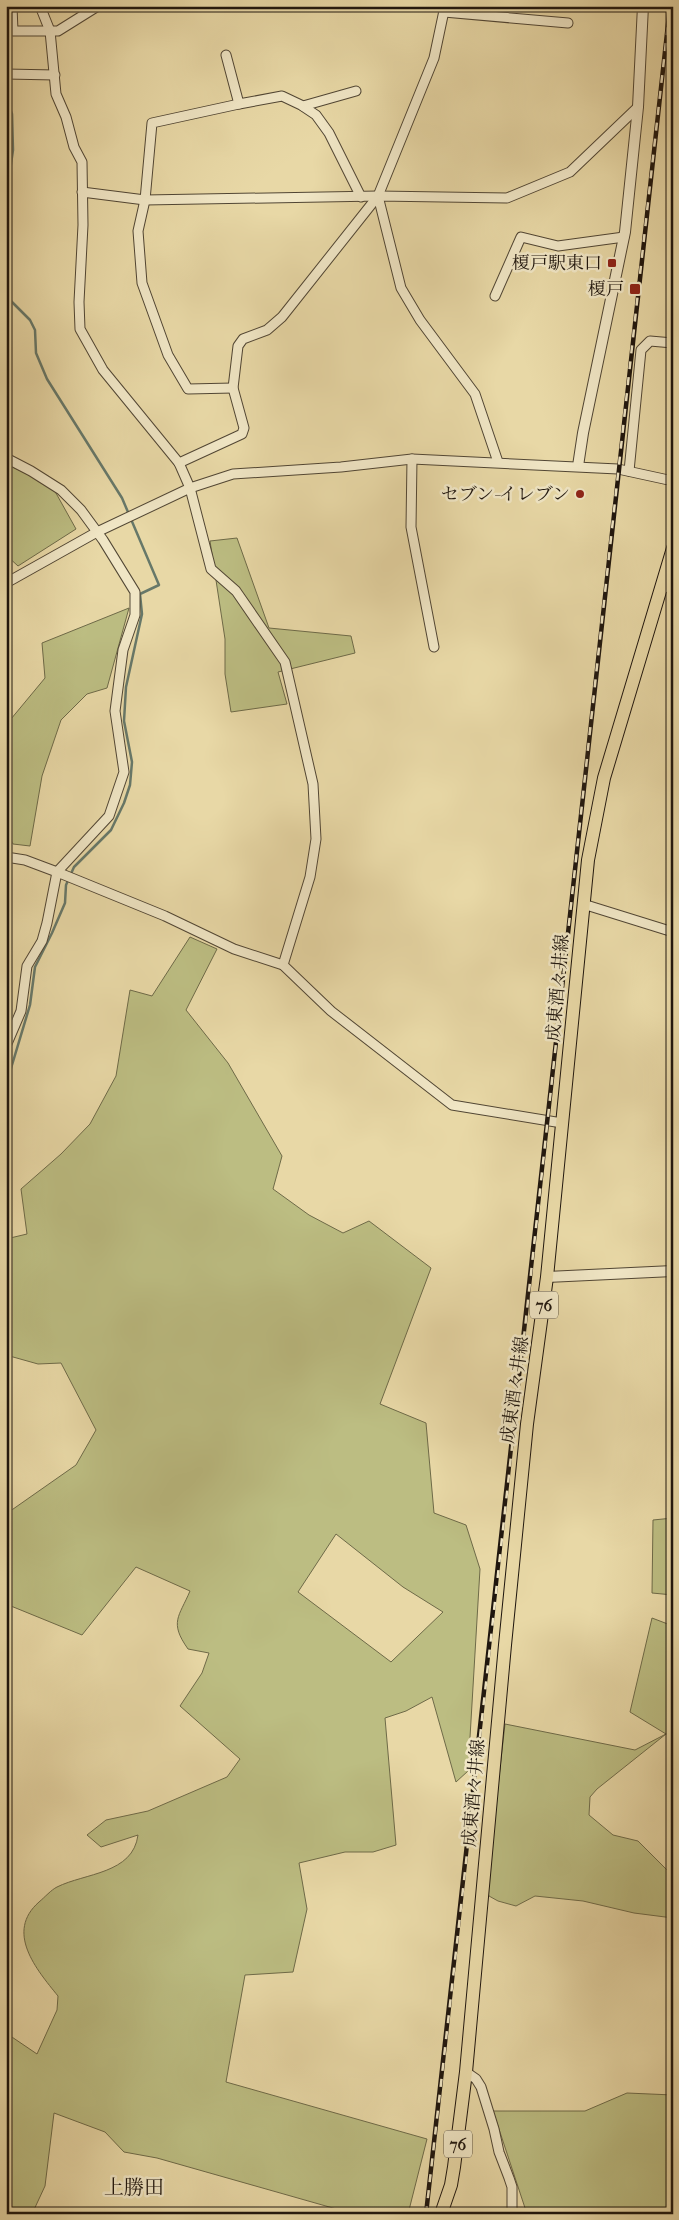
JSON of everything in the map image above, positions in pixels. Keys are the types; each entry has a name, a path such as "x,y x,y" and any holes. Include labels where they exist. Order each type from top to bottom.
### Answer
{"main road":[{"name":"成東酒々井線","path":"441,2214 449,2192 454,2167 466,2072 527,1424 547,1277 588,860 604,778 667,588 673,548"}],"street":[{"path":"12,6 13,32 58,31 98,6"},
{"path":"40,6 50,31 56,94 66,117 74,147 82,162 83,225 79,302 80,328 103,370 180,463 190,488 211,569 236,590 285,662 313,784 316,839 310,877 283,965"},
{"path":"578,466 584,424 624,237 638,107 643,6"},
{"path":"180,463 242,434 244,428 233,388 238,346 243,339 267,330 282,317 378,196 434,58 445,9 568,22"},
{"path":"226,55 240,104"},
{"path":"6,74 54,75"},
{"path":"303,106 356,91"},
{"path":"233,388 188,389 168,355 142,284 138,231 145,200 152,123 282,96 316,114 329,133 361,196"},
{"path":"82,192 145,200 361,196 507,198 570,172 638,107"},
{"path":"378,196 401,288 420,320 475,394 498,462"},
{"path":"496,296 522,237 558,246 624,237"},
{"path":"629,472 641,350 650,341 673,343"},
{"path":"6,458 32,471 61,490 81,510 135,592 135,615 123,650 115,711 124,772 109,816 57,872 48,923 42,941 27,966 21,1010 6,1046"},
{"path":"412,459 411,527 434,647"},
{"path":"6,584 97,532 190,488 233,474 341,467 412,459 578,466 629,472 673,481"},
{"path":"6,856 25,860 57,872 165,916 234,949 283,965 332,1011 420,1083 452,1105 562,1123"},
{"path":"583,904 673,932"},
{"path":"547,1277 673,1271"},
{"path":"466,2072 476,2079 481,2087 499,2152 512,2188 512,2214"}],"green space":[{"path":"6,464 52,486 76,529 18,566 6,555"},
{"path":"237,538 269,628 351,636 355,653 278,672 287,704 231,712 225,674 225,639 210,541"},
{"path":"129,608 107,688 87,694 61,720 42,776 30,846 13,844 6,831 6,725 45,678 42,643"},
{"path":"190,937 217,949 186,1010 228,1063 282,1156 273,1189 309,1215 343,1233 369,1221 431,1268 380,1404 426,1423 434,1513 466,1525 480,1569 468,1771 456,1782 432,1697 406,1711 385,1718 396,1845 373,1852 345,1852 299,1863 307,1909 293,1972 245,1975 226,2082 427,2139 408,2214 354,2214 157,2158 124,2152 105,2132 54,2113 45,2186 32,2214 6,2214 6,2033 37,2054 57,2010 58,1996 33,1962 24,1938 29,1914 39,1902 57,1887 106,1870 118,1865 127,1858 134,1848 138,1835 101,1847 87,1835 106,1820 148,1811 227,1777 240,1759 180,1706 202,1673 209,1653 188,1649 182,1640 177,1626 190,1591 136,1567 82,1635 6,1604 6,1514 76,1465 96,1430 61,1363 38,1364 6,1355 6,1239 27,1234 21,1189 61,1154 90,1124 116,1076 130,990 152,996","holes":["336,1534 403,1587 443,1612 391,1662 298,1592"]},
{"path":"673,1518 673,1595 652,1593 653,1520"},
{"path":"652,1618 673,1626 673,1734 666,1734 630,1712"},
{"path":"505,1724 635,1750 666,1734 597,1789 590,1797 589,1815 613,1835 638,1841 673,1876 673,1918 634,1913 583,1901 535,1896 516,1906 498,1901 489,1896 482,1878 494,1822"},
{"path":"627,2093 673,2095 673,2214 527,2214 493,2111 585,2111"}],"waterway":[{"path":"6,54 10,78 7,101 12,114 13,150 6,198"},
{"path":"6,296 30,320 35,330 36,353 47,379 122,498 159,585 140,594 142,614 126,687 124,721 132,762 130,785 111,830 74,867 66,885 65,903 35,967 30,1005 6,1085"}],"railway":[{"path":"426,2214 670,6"}],"place":[{"name":"榎戸駅東口","path":"612,263"},
{"name":"榎戸","path":"635,289"},
{"name":"セブン-イレブン","path":"580,494"}],"district":[{"name":"上勝田","path":"134,2187"}]}
